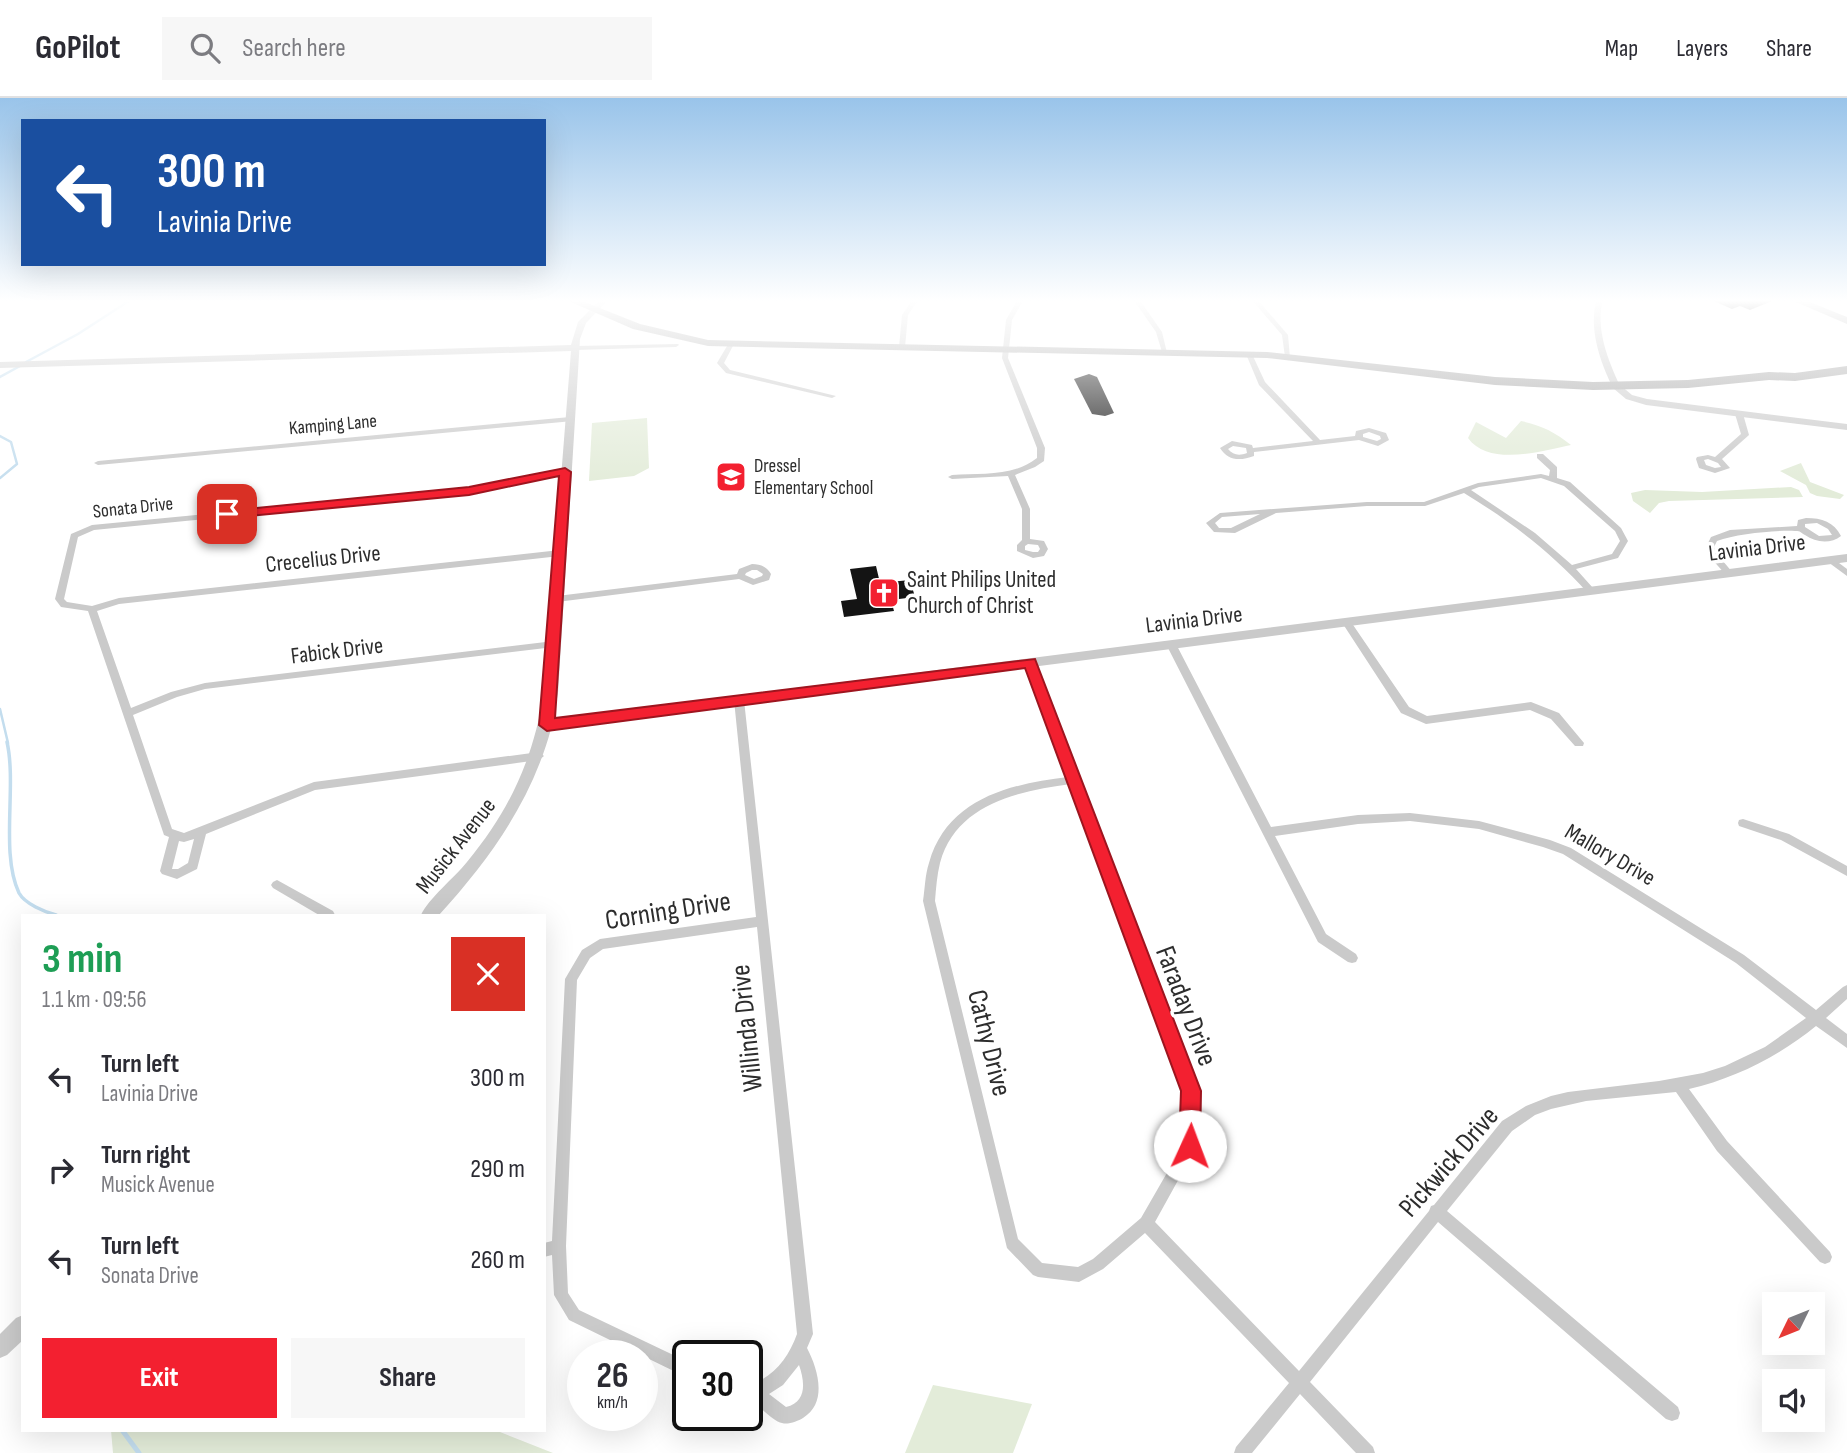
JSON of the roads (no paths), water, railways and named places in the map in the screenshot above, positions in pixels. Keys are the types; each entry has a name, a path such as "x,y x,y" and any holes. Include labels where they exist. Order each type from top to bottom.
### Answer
{"main road":[{"path":"1333,362 1495,381 1616,386 1688,384 1769,376 1794,377 1847,370"},
{"path":"1769,376 1782,370 1832,362"}],"street":[{"path":"5,365 104,362"},
{"name":"Musick Avenue","path":"430,914 478,860 502,828 539,756 547,725 574,362"},
{"path":"720,362 728,372 832,396"},
{"path":"952,477 1010,473 1037,464 1042,454 1007,362"},
{"path":"1252,362 1262,383 1317,442"},
{"path":"1606,362 1616,386 1624,394 1640,401 1847,427"},
{"path":"1717,459 1745,435 1739,414"},
{"name":"Kamping Lane","path":"98,463 570,419"},
{"path":"1252,450 1359,438"},
{"path":"1540,456 1554,469 1553,478"},
{"name":"Sonata Drive","path":"92,609 64,606 59,599 74,536 80,531 469,491 565,472"},
{"path":"1010,473 1026,509 1026,541"},
{"path":"1275,510 1232,531 1217,530 1210,523 1220,515 1275,510 1367,504 1425,504 1478,485 1541,476 1553,478 1567,484 1618,530 1624,541 1615,556 1571,568"},
{"path":"1465,489 1527,528 1571,568 1590,590"},
{"path":"1729,573 1713,555 1710,547 1714,539 1730,533 1801,528"},
{"name":"Crecelius Drive","path":"92,609 119,601 560,553"},
{"name":"Lavinia Drive","path":"547,725 1847,558"},
{"path":"1831,559 1847,573"},
{"path":"557,599 740,576"},
{"path":"92,609 168,832 180,837 201,832 314,786 539,756"},
{"path":"1346,621 1405,710 1426,720 1531,706 1555,716 1579,743"},
{"name":"Fabick Drive","path":"128,713 174,694 205,686 554,644"},
{"path":"1171,644 1322,939 1352,958"},
{"name":"Faraday Drive","path":"1030,662 1191,1091 1190,1146 1146,1223"},
{"name":"Willinda Drive","path":"739,700 806,1334 800,1350 782,1377 763,1386"},
{"name":"Cathy Drive","path":"1073,780 1024,786 1004,793 984,801 953,826 935,858 929,901 1012,1243 1038,1270 1079,1275 1098,1264 1146,1223"},
{"name":"Mallory Drive","path":"1269,832 1387,817 1425,818 1469,824 1548,843 1567,851 1740,959 1847,1042"},
{"path":"1743,823 1786,837 1847,871"},
{"path":"180,837 166,872 172,875 180,874 193,866 201,832"},
{"path":"277,884 326,914"},
{"name":"Corning Drive","path":"672,1362 574,1315 561,1295 552,1248 571,979 586,954 600,944 762,921"},
{"name":"Pickwick Drive","path":"1242,1453 1507,1126 1534,1109 1563,1100 1679,1085 1738,1069 1780,1047 1847,991"},
{"path":"1679,1085 1722,1146 1825,1257"},
{"path":"1436,1211 1672,1413"},
{"path":"1146,1223 1367,1453"},
{"path":"0,1348 21,1327"},
{"name":"Willinda Drive","path":"763,1402 784,1416 795,1415 808,1403 811,1391 810,1367 800,1350"}],"waterway":[{"path":"0,377 20,366"},
{"path":"0,436 11,442 17,464 0,478"},
{"path":"0,709 8,743"},
{"path":"7,742 10,759 9,839 13,877 19,893 26,901 53,914"},
{"path":"123,1432 139,1453"}],"place":[{"name":"Dressel Elementary School","path":"731,477"},
{"name":"Saint Philips United Church of Christ","path":"884,593"}]}
